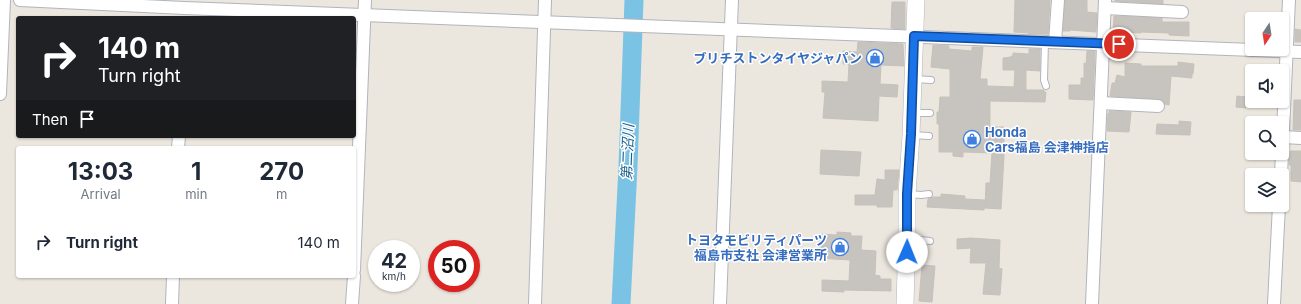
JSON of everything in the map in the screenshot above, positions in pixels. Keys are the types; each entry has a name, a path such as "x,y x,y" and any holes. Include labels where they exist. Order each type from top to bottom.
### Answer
{"main road":[{"path":"905,304 914,239 914,194 917,135 921,113 923,80 916,0"}],"street":[{"path":"0,94 4,0"},
{"path":"20,0 184,9 544,21 1245,49"},
{"path":"356,219 365,0"},
{"path":"535,304 545,0"},
{"path":"720,304 732,0"},
{"path":"1050,42 1058,0"},
{"path":"1289,0 1289,12"},
{"path":"1092,304 1105,4 1182,12"},
{"path":"1289,51 1301,52"},
{"path":"1284,116 1287,56"},
{"path":"1101,102 1158,106"},
{"path":"1289,138 1301,138"},
{"path":"1274,304 1279,212"},
{"path":"172,304 173,278"},
{"path":"352,304 354,278"}],"lane":[{"path":"1046,86 1044,80 1050,42"},
{"path":"917,135 930,136"},
{"path":"914,194 929,194"},
{"path":"914,239 930,241"}],"building":[{"path":"1015,0 1050,0 1048,34 1014,32"},
{"path":"1065,0 1087,0 1087,12 1097,13 1096,32 1070,30 1063,31"},
{"path":"1163,0 1163,4 1115,1"},
{"path":"892,2 905,2 905,29 891,28"},
{"path":"1114,16 1162,18 1162,22 1189,22 1189,36 1169,35 1169,33 1141,32 1123,32 1123,35 1113,34"},
{"path":"1295,29 1301,30 1301,42 1295,42"},
{"path":"858,42 903,44 904,66 881,65 880,84 898,85 897,97 879,96 878,121 823,118 825,92 822,92 822,81 848,82 849,64 843,64 843,51 857,52"},
{"path":"933,45 949,46 949,49 972,51 972,47 983,47 980,79 987,79 987,86 1014,87 1015,70 1003,70 1003,58 1013,56 1013,53 1029,54 1029,49 1040,49 1040,71 1026,70 1026,90 1044,90 1044,92 1046,92 1045,102 990,101 990,127 1004,127 1001,209 985,208 986,183 990,183 992,153 963,152 963,157 953,156 953,152 939,152 939,124 937,124 937,112 939,112 940,97 950,97 950,69 931,67"},
{"path":"1087,51 1095,51 1093,100 1069,99 1069,85 1081,85 1081,78 1084,78 1084,63 1086,64"},
{"path":"1178,62 1194,64 1193,74 1192,78 1171,76 1169,105 1158,99 1110,96 1112,83 1115,83 1117,75 1125,77 1125,63 1141,64 1141,66 1178,66"},
{"path":"1237,96 1245,97 1245,108 1236,107"},
{"path":"1294,100 1301,100 1301,130 1293,130"},
{"path":"1109,111 1131,112 1129,132 1107,131"},
{"path":"1179,121 1191,122 1190,135 1156,134 1157,124 1179,125"},
{"path":"821,150 861,152 859,176 820,174"},
{"path":"1290,151 1301,151 1301,182 1291,181 1291,165 1289,165"},
{"path":"885,170 899,170 897,190 893,190 892,207 855,205 855,195 875,195 877,179 885,180"},
{"path":"941,194 965,196 965,199 985,200 984,210 927,207 928,199 933,197 941,197"},
{"path":"837,232 851,233 851,236 862,236 861,250 876,251 875,275 880,276 880,279 891,279 891,291 822,291 822,280 849,281 850,260 817,258 819,234 837,235"},
{"path":"971,238 1000,240 999,268 1002,269 1000,295 983,294 986,263 970,263 971,248 957,249 957,239"},
{"path":"922,265 935,266 932,302 919,301"}],"waterway":[{"name":"第二沼川","path":"621,304 634,0"}],"place":[{"name":"ブリチストンタイヤジャパン","path":"875,58"},
{"name":"Honda Cars福島 会津神指店","path":"972,139"},
{"name":"トヨタモビリティパーツ 福島市支社 会津営業所","path":"840,247"}],"route":[{"path":"907,252 907,194 911,134 914,36 1119,44"}]}
